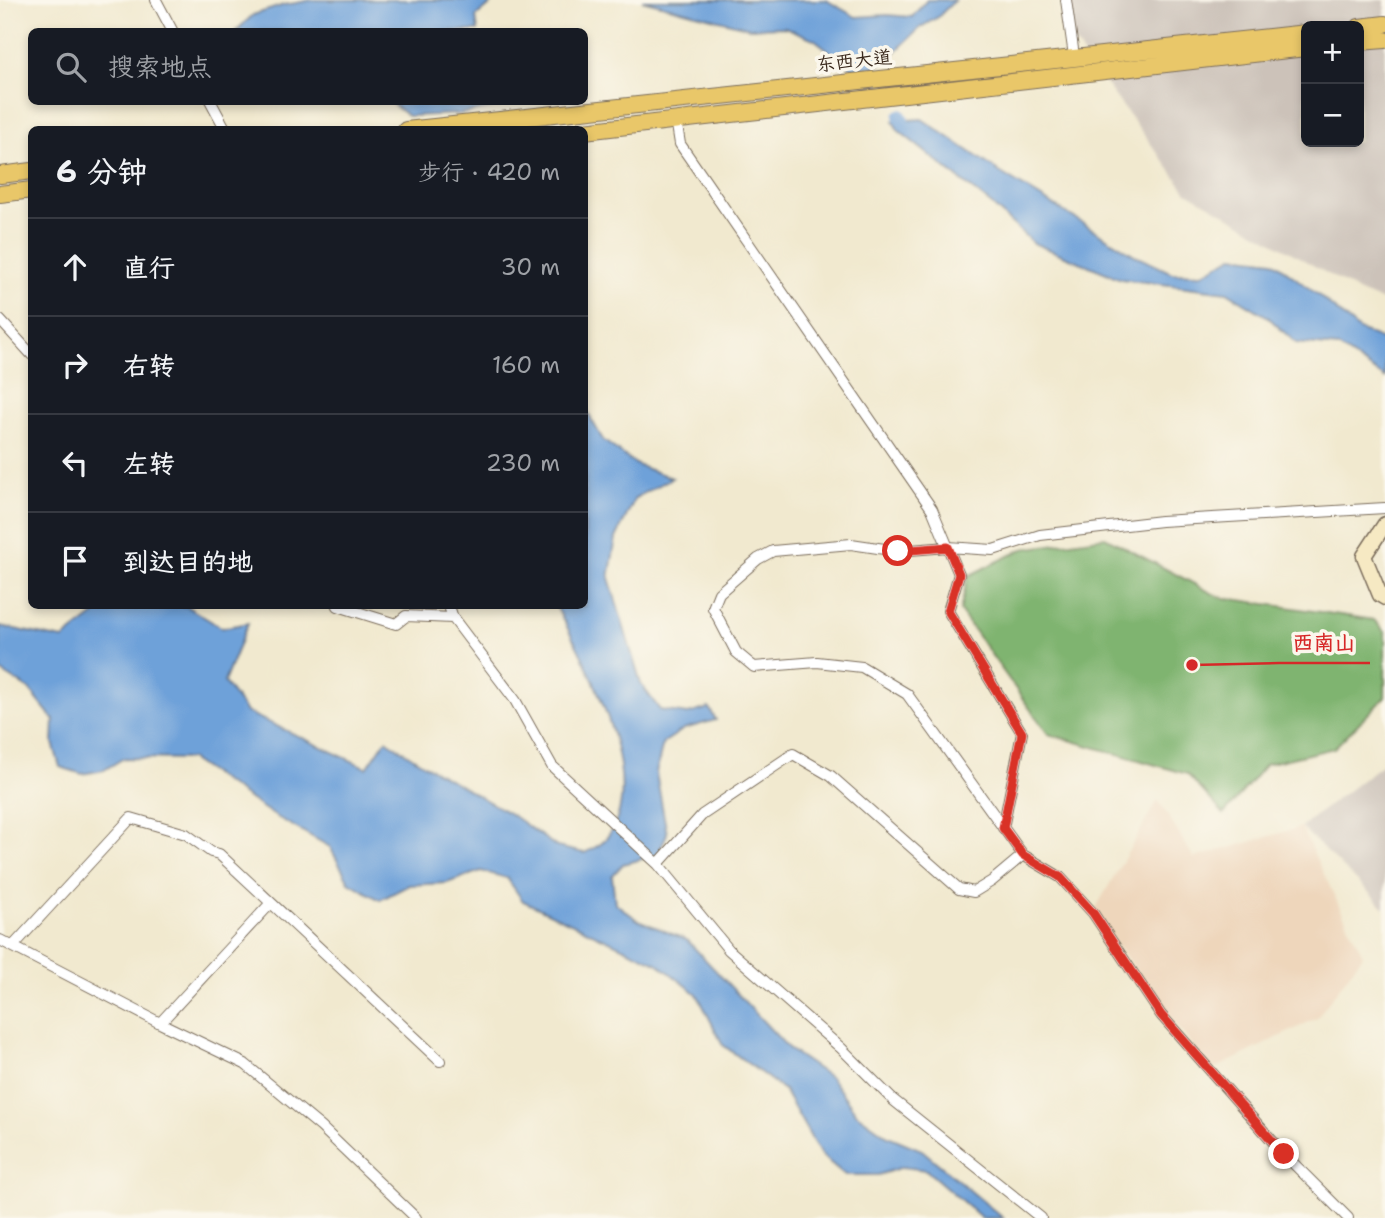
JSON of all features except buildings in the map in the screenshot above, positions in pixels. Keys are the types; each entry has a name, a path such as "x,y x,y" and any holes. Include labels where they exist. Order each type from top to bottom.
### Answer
{"main road":[{"path":"1364,26 1385,24"},
{"name":"东西大道","path":"443,126 1301,34"},
{"path":"1364,42 1385,40"},
{"name":"东西大道","path":"588,130 1301,49"},
{"path":"0,175 28,172"},
{"path":"0,194 28,191"}],"street":[{"path":"156,0 171,28"},
{"path":"1066,0 1074,57"},
{"path":"213,105 224,126"},
{"path":"676,119 680,144 932,509 959,574 948,611 1022,733 1003,828"},
{"path":"0,320 28,351"},
{"path":"1349,1218 1284,1154 1161,1015 1093,913 1060,877 1023,855 907,694 862,667 817,663 754,667 736,652 713,608 719,593 758,559 773,551 851,544 898,551 948,547 993,550 1040,535 1161,521 1385,508"},
{"path":"1385,524 1364,556 1381,595 1385,598"},
{"path":"348,609 396,624 406,616 453,618"},
{"path":"450,609 453,618 515,700 552,766 658,864 729,950 841,1048 892,1099 1041,1218"},
{"path":"658,864 702,815 793,754 831,776 959,888 974,892 1023,855"},
{"path":"14,945 131,818 186,834 211,852 219,854 440,1061"},
{"path":"160,1023 270,904"},
{"path":"0,940 245,1064 321,1127 416,1218"}],"shaded area":[{"path":"1066,0 1385,0 1385,302 1359,292 1187,192 1072,39"},
{"path":"1385,762 1385,908 1301,827"},
{"path":"1158,800 1194,858 1301,827 1363,955 1317,1018 1211,1071 1093,913"}],"green space":[{"path":"1105,537 1219,597 1374,620 1385,632 1385,697 1334,748 1266,764 1224,814 1187,774 1048,734 960,611 968,576 1023,549"}],"water":[{"path":"313,0 496,0 476,17 478,28 239,28 253,15 284,5"},
{"path":"642,0 826,0 856,17 912,17 927,0 955,0 938,17 921,27 875,67 853,69 814,39 785,27 750,28"},
{"path":"394,105 501,105 460,114 408,116"},
{"path":"922,119 1001,173 1138,257 1172,273 1202,274 1233,256 1273,261 1359,330 1385,341 1385,378 1338,347 1296,343 1268,317 1227,292 1121,279 1033,243 992,205 898,130 893,121"},
{"path":"588,413 603,440 637,465 672,478 635,498 616,538 609,578 641,684 660,710 688,714 709,708 716,720 684,729 663,743 656,773 667,834 658,855 623,864 612,876 615,903 638,920 687,940 790,1050 831,1078 857,1114 888,1136 922,1150 1003,1218 982,1218 926,1170 903,1167 878,1175 845,1175 821,1155 784,1090 723,1045 697,994 657,963 523,901 507,878 481,871 447,883 409,885 380,900 349,882 330,847 275,816 190,759 124,758 104,770 82,774 60,767 53,743 54,720 29,689 0,671 0,626 63,639 102,609 191,609 222,628 248,623 224,682 246,712 367,768 386,740 512,815 557,847 584,853 603,842 617,818 622,789 619,757 610,724 583,658 558,609 588,609"}],"waterway":[{"path":"900,116 902,120"}],"place":[{"name":"西南山","path":"1192,665"}],"route":[{"path":"898,551 948,547 959,574 948,611 1022,733 1003,828 1023,855 1060,877 1093,913 1161,1015 1284,1154"}]}
